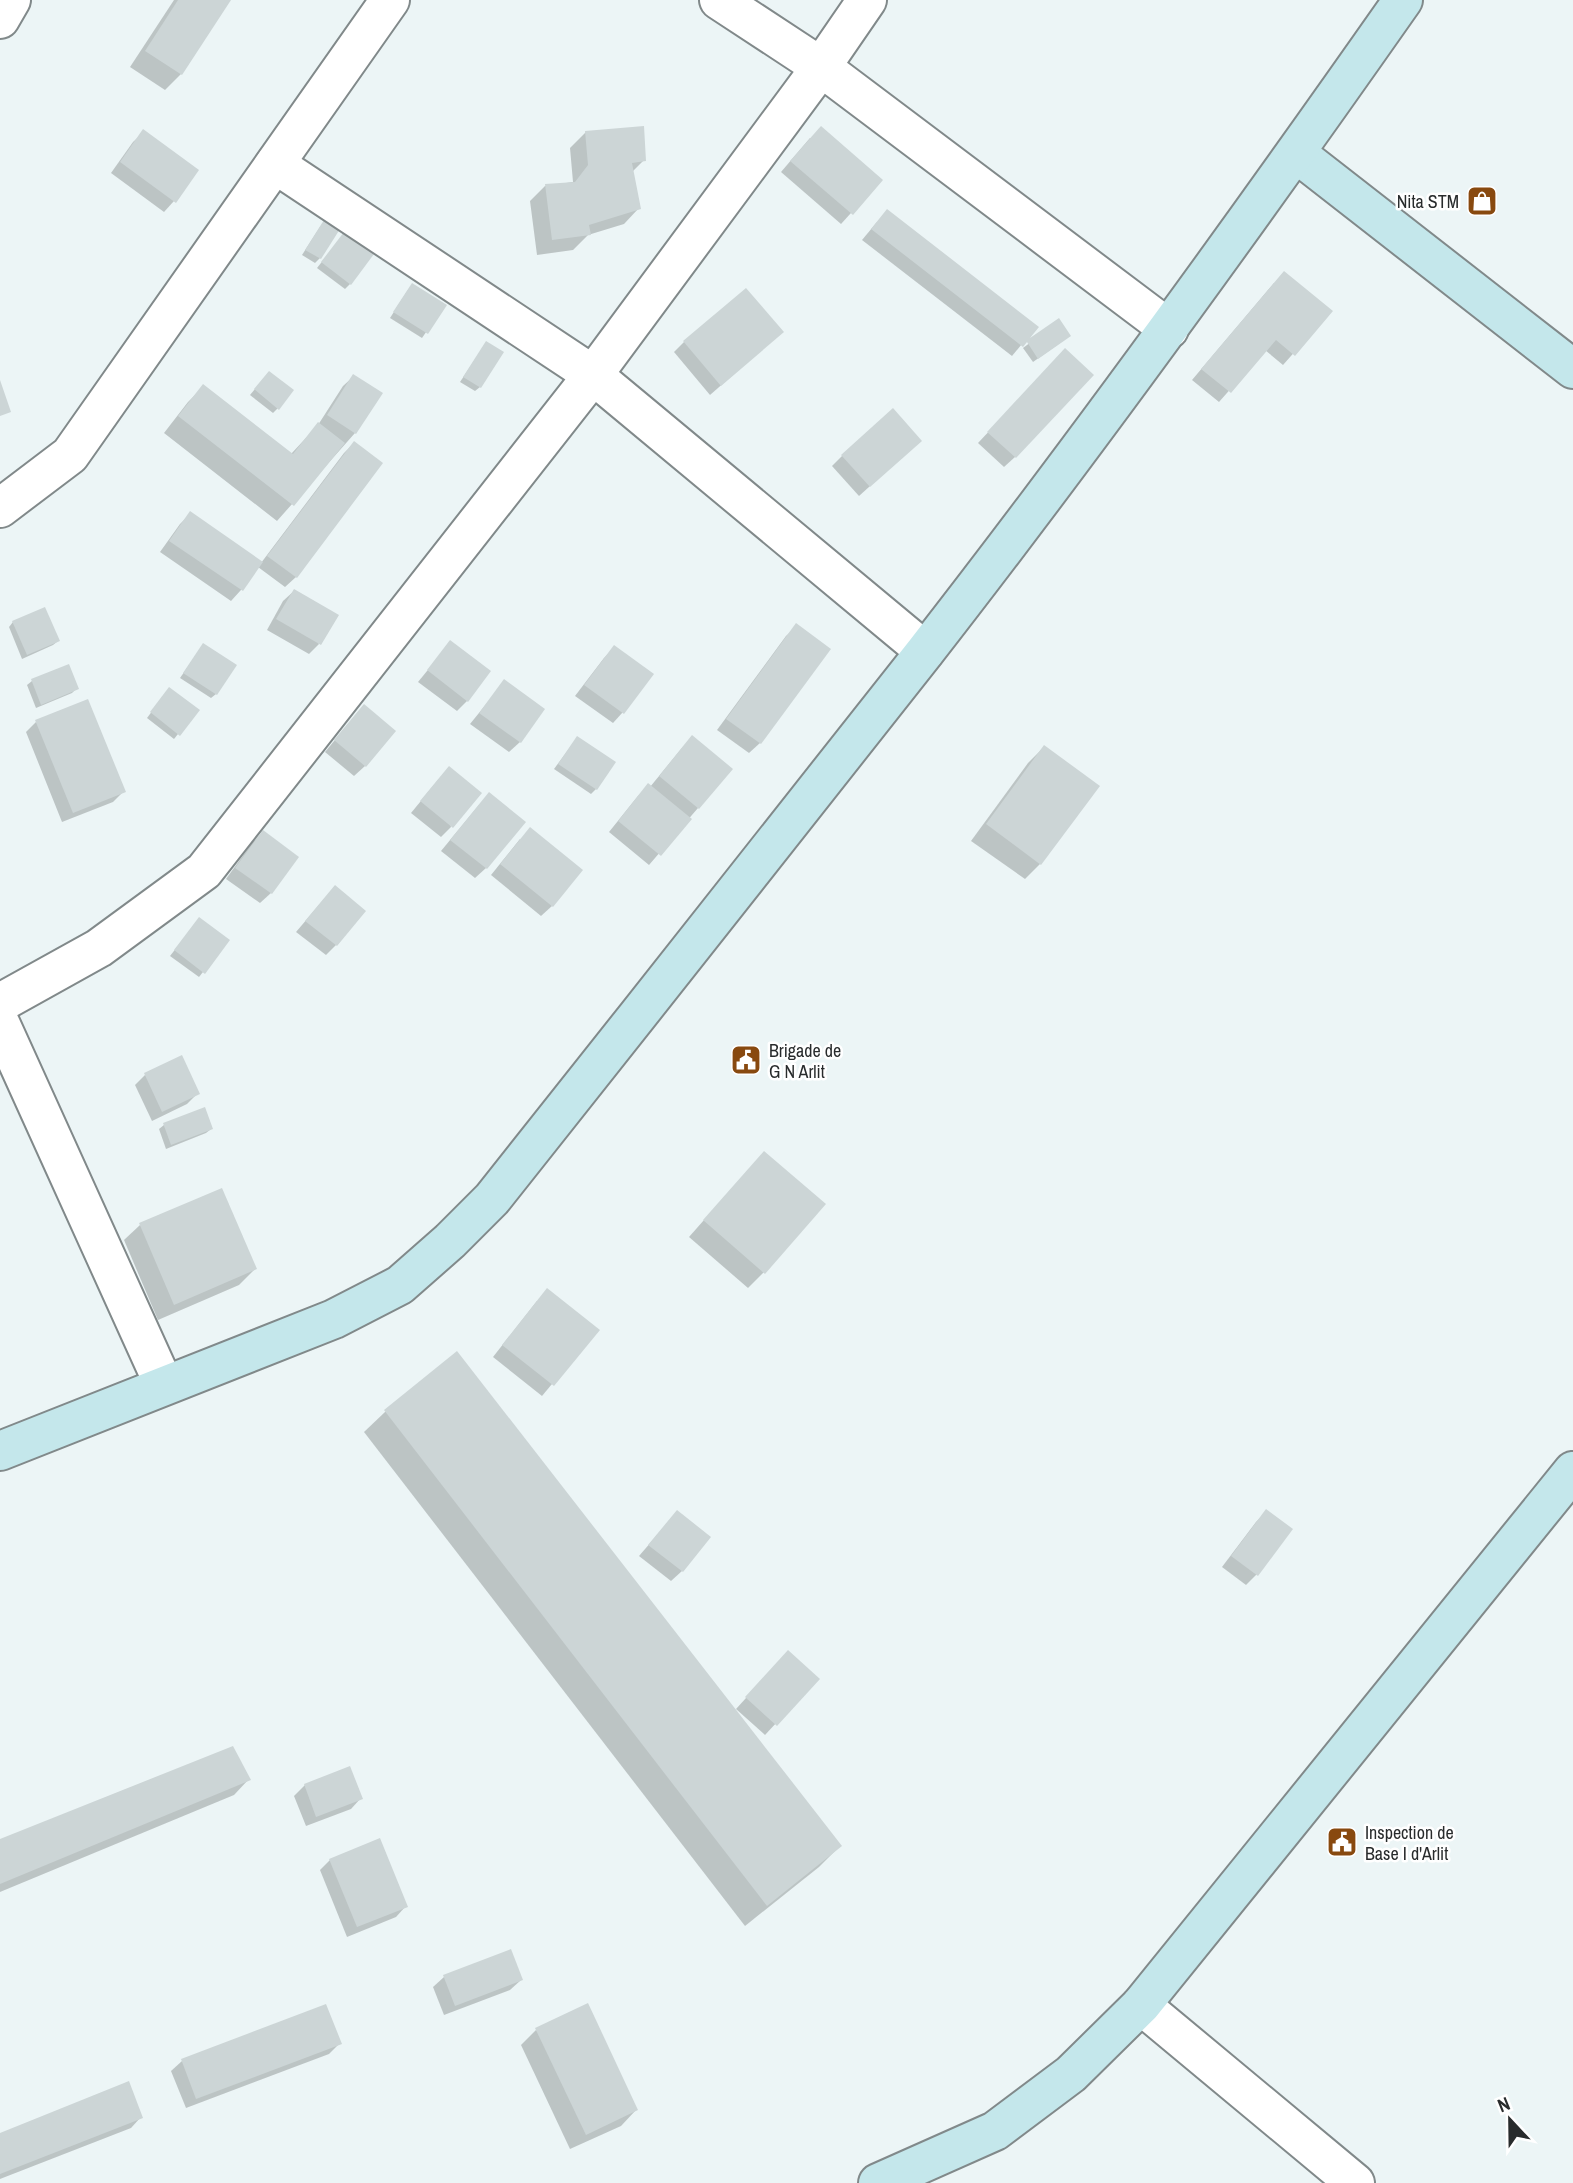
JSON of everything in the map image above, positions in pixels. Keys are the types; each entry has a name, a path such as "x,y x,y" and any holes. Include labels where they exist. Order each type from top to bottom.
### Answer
{"street":[{"path":"0,19 11,0"},
{"path":"0,508 69,455 390,0"},
{"path":"719,0 821,67 1169,329"},
{"path":"0,1003 99,948 204,871 593,375 821,67 867,0"},
{"path":"0,1451 334,1319 400,1285 492,1199 925,652 1169,329 1403,0"},
{"path":"1296,153 1573,369"},
{"path":"275,164 593,375 925,652"},
{"path":"0,1023 164,1385"},
{"path":"878,2183 995,2131 1071,2074 1141,2005 1573,1471"},
{"path":"1141,2005 1355,2183"}],"building":[{"path":"178,0 231,0 182,75 145,51"},
{"path":"644,126 646,161 632,163 641,209 589,225 591,235 552,240 545,184 575,182 588,165 585,131"},
{"path":"821,126 883,180 853,215 790,161"},
{"path":"143,129 199,170 176,203 120,162"},
{"path":"887,209 1039,327 1030,338 1059,318 1071,336 1038,359 1027,342 1023,347 871,229"},
{"path":"324,220 340,229 321,259 305,250"},
{"path":"344,232 374,254 351,285 321,262"},
{"path":"1284,271 1333,311 1295,356 1276,340 1231,393 1201,369"},
{"path":"412,283 447,305 428,334 393,312"},
{"path":"746,288 784,332 721,386 683,341"},
{"path":"486,341 504,352 481,388 463,377"},
{"path":"1065,348 1094,375 1016,458 987,432"},
{"path":"269,371 294,390 279,410 254,389"},
{"path":"353,374 383,393 356,434 327,415"},
{"path":"0,380 11,412 0,416"},
{"path":"203,384 293,454 318,422 345,443 294,506 178,416"},
{"path":"893,408 922,441 870,487 841,455"},
{"path":"354,441 383,463 297,578 267,556"},
{"path":"190,511 263,562 243,591 169,541"},
{"path":"294,589 339,615 321,645 276,619"},
{"path":"45,607 60,641 27,655 12,621"},
{"path":"796,623 831,649 761,744 726,719"},
{"path":"450,640 491,671 468,702 427,670"},
{"path":"203,643 237,665 217,695 183,673"},
{"path":"614,645 654,674 624,714 584,685"},
{"path":"69,664 79,689 41,705 31,679"},
{"path":"504,679 545,709 521,743 479,713"},
{"path":"169,687 200,710 180,736 150,712"},
{"path":"88,699 126,792 73,813 35,720"},
{"path":"364,704 396,731 366,767 334,740"},
{"path":"692,735 733,769 699,809 659,776"},
{"path":"577,736 616,762 597,790 558,764"},
{"path":"1044,745 1100,786 1041,865 986,824"},
{"path":"449,766 482,793 453,828 420,801"},
{"path":"648,783 692,819 661,856 618,821"},
{"path":"489,792 526,822 487,869 450,840"},
{"path":"530,827 583,870 553,907 500,864"},
{"path":"263,830 299,857 272,894 235,868"},
{"path":"335,885 366,911 337,946 305,921"},
{"path":"199,917 230,940 205,974 174,950"},
{"path":"182,1055 200,1094 162,1112 144,1073"},
{"path":"205,1107 213,1129 171,1145 163,1123"},
{"path":"764,1151 826,1204 765,1274 703,1220"},
{"path":"222,1188 257,1269 174,1305 139,1223"},
{"path":"547,1288 600,1330 554,1386 502,1345"},
{"path":"457,1351 842,1846 767,1906 384,1410"},
{"path":"1266,1509 1293,1529 1258,1576 1231,1556"},
{"path":"677,1510 711,1537 683,1572 648,1545"},
{"path":"788,1650 820,1679 777,1726 745,1697"},
{"path":"233,1746 251,1780 0,1884 0,1839"},
{"path":"350,1766 363,1799 316,1817 304,1784"},
{"path":"380,1838 408,1907 357,1927 329,1859"},
{"path":"511,1949 523,1980 455,2006 443,1975"},
{"path":"588,2003 638,2110 586,2135 535,2028"},
{"path":"326,2004 342,2044 196,2099 181,2059"},
{"path":"129,2081 143,2118 0,2174 0,2133"}],"place":[{"name":"Nita STM","path":"1482,201"},
{"name":"Brigade de G N Arlit","path":"746,1060"},
{"name":"Inspection de Base I d'Arlit","path":"1342,1842"}]}
